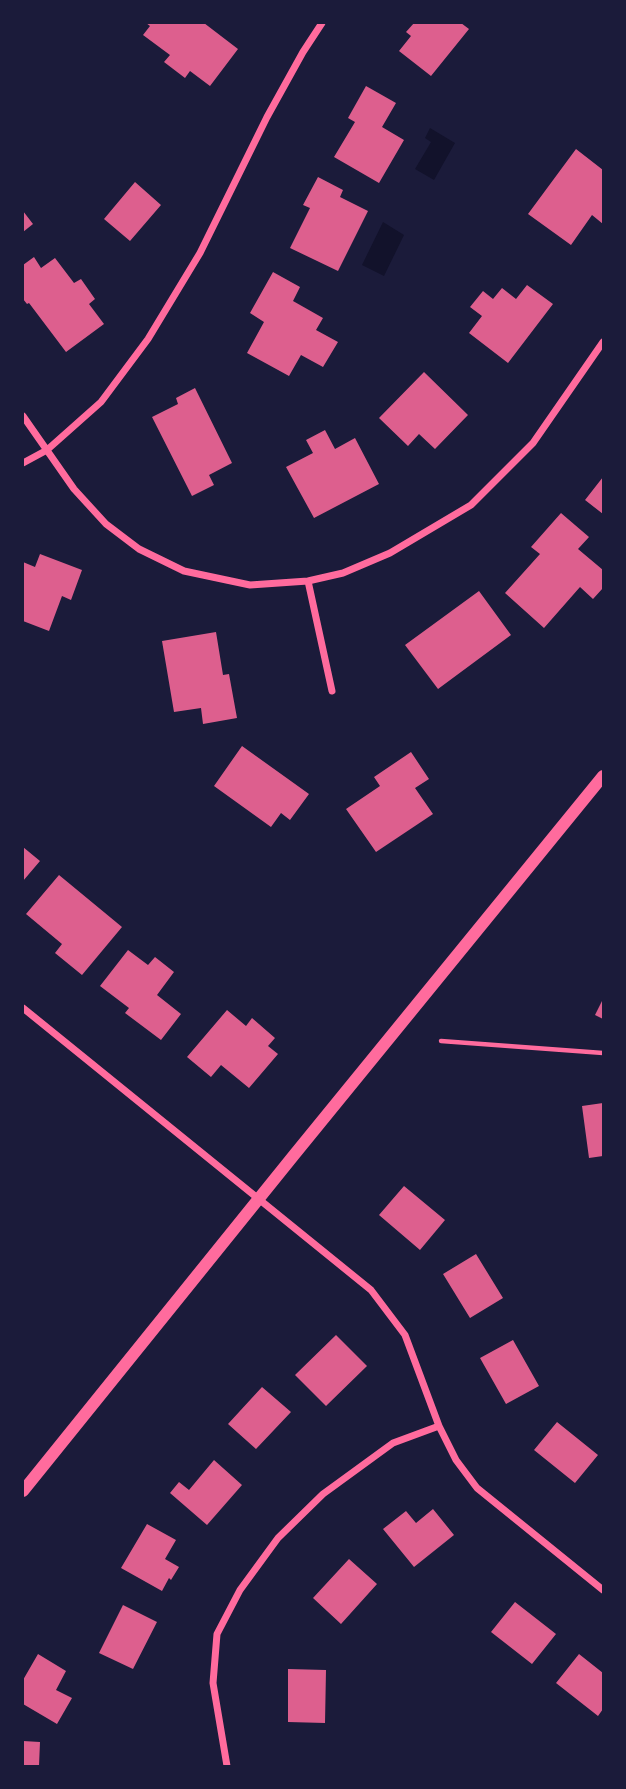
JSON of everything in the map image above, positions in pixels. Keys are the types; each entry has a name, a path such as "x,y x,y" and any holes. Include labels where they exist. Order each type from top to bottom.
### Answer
{"street":[{"path":"23,463 47,450 100,402 148,340 200,253 267,117 322,23"},
{"path":"23,416 74,489 106,524 139,549 184,571 250,585 308,582 343,573 390,553 471,505 533,443 603,342"},
{"path":"308,582 332,691"},
{"path":"23,1491 603,776"},
{"path":"23,1007 371,1290 405,1335 439,1426 456,1460 477,1488 603,1590"},
{"path":"228,1766 213,1683 217,1634 240,1590 278,1538 323,1494 393,1443 439,1426"}],"path":[{"path":"441,1041 603,1053"}],"shaded area":[{"path":"430,128 455,143 434,180 415,169 431,142 425,138"},
{"path":"383,222 404,235 384,276 362,265"}],"building":[{"path":"146,23 204,23 238,49 210,86 190,71 185,78 164,62 170,55 143,35 150,26"},
{"path":"414,23 461,23 469,29 431,76 399,51 411,36 406,32"},
{"path":"366,86 396,103 382,127 404,140 379,183 334,157 355,122 348,118"},
{"path":"576,149 603,170 603,224 592,215 571,245 528,214"},
{"path":"318,177 343,190 340,197 368,211 338,271 290,248 310,208 303,205"},
{"path":"135,182 161,205 130,241 104,219"},
{"path":"23,211 33,224 23,232"},
{"path":"34,257 41,268 55,258 74,283 81,279 95,299 89,304 104,324 66,352 29,303 23,299 23,265"},
{"path":"273,272 300,287 293,301 323,318 316,330 338,342 323,367 301,355 289,376 247,353 264,322 250,313"},
{"path":"527,285 553,304 508,363 469,333 482,316 470,307 483,291 493,299 502,288 516,299"},
{"path":"424,372 468,415 435,449 419,434 408,446 379,418"},
{"path":"195,388 232,463 209,475 214,485 192,496 152,417 178,404 176,398"},
{"path":"325,430 335,449 355,438 379,484 314,518 286,467 313,453 306,440"},
{"path":"603,477 603,514 585,500"},
{"path":"561,513 589,537 578,549 603,570 603,588 593,599 580,587 544,628 505,593 540,554 531,547"},
{"path":"40,554 82,570 71,600 62,596 49,631 23,621 23,562 35,567"},
{"path":"479,591 511,635 438,689 405,645"},
{"path":"216,632 223,675 229,674 237,718 203,724 201,708 174,712 162,641"},
{"path":"242,746 309,794 290,820 281,813 271,827 214,786"},
{"path":"411,752 429,779 415,788 433,814 376,852 346,809 380,786 374,777"},
{"path":"23,847 40,861 23,881"},
{"path":"59,875 122,927 82,975 55,953 62,944 26,914"},
{"path":"128,950 148,965 155,957 174,972 157,995 181,1014 161,1040 125,1013 129,1008 100,986"},
{"path":"603,999 603,1019 595,1015"},
{"path":"227,1010 246,1026 252,1018 275,1038 268,1046 278,1054 249,1088 221,1065 211,1077 187,1057"},
{"path":"603,1103 603,1156 589,1158 582,1106"},
{"path":"404,1186 445,1220 420,1250 379,1215"},
{"path":"476,1254 503,1298 470,1318 443,1274"},
{"path":"336,1335 367,1366 326,1406 295,1375"},
{"path":"513,1340 539,1386 506,1404 480,1358"},
{"path":"262,1387 291,1412 256,1449 228,1424"},
{"path":"557,1422 598,1455 575,1483 534,1450"},
{"path":"214,1460 242,1485 207,1525 170,1493 179,1482 189,1490"},
{"path":"433,1509 454,1535 414,1567 383,1529 406,1511 416,1523"},
{"path":"147,1524 176,1540 165,1559 179,1567 162,1591 121,1568"},
{"path":"349,1559 377,1584 341,1624 313,1598"},
{"path":"515,1602 556,1634 532,1664 491,1632"},
{"path":"123,1605 157,1622 133,1669 99,1653"},
{"path":"38,1654 66,1671 56,1690 72,1698 57,1724 23,1704 23,1680"},
{"path":"579,1654 603,1673 603,1709 598,1716 556,1683"},
{"path":"288,1669 326,1670 325,1723 288,1722"},
{"path":"23,1741 40,1742 39,1766 23,1766"}]}
